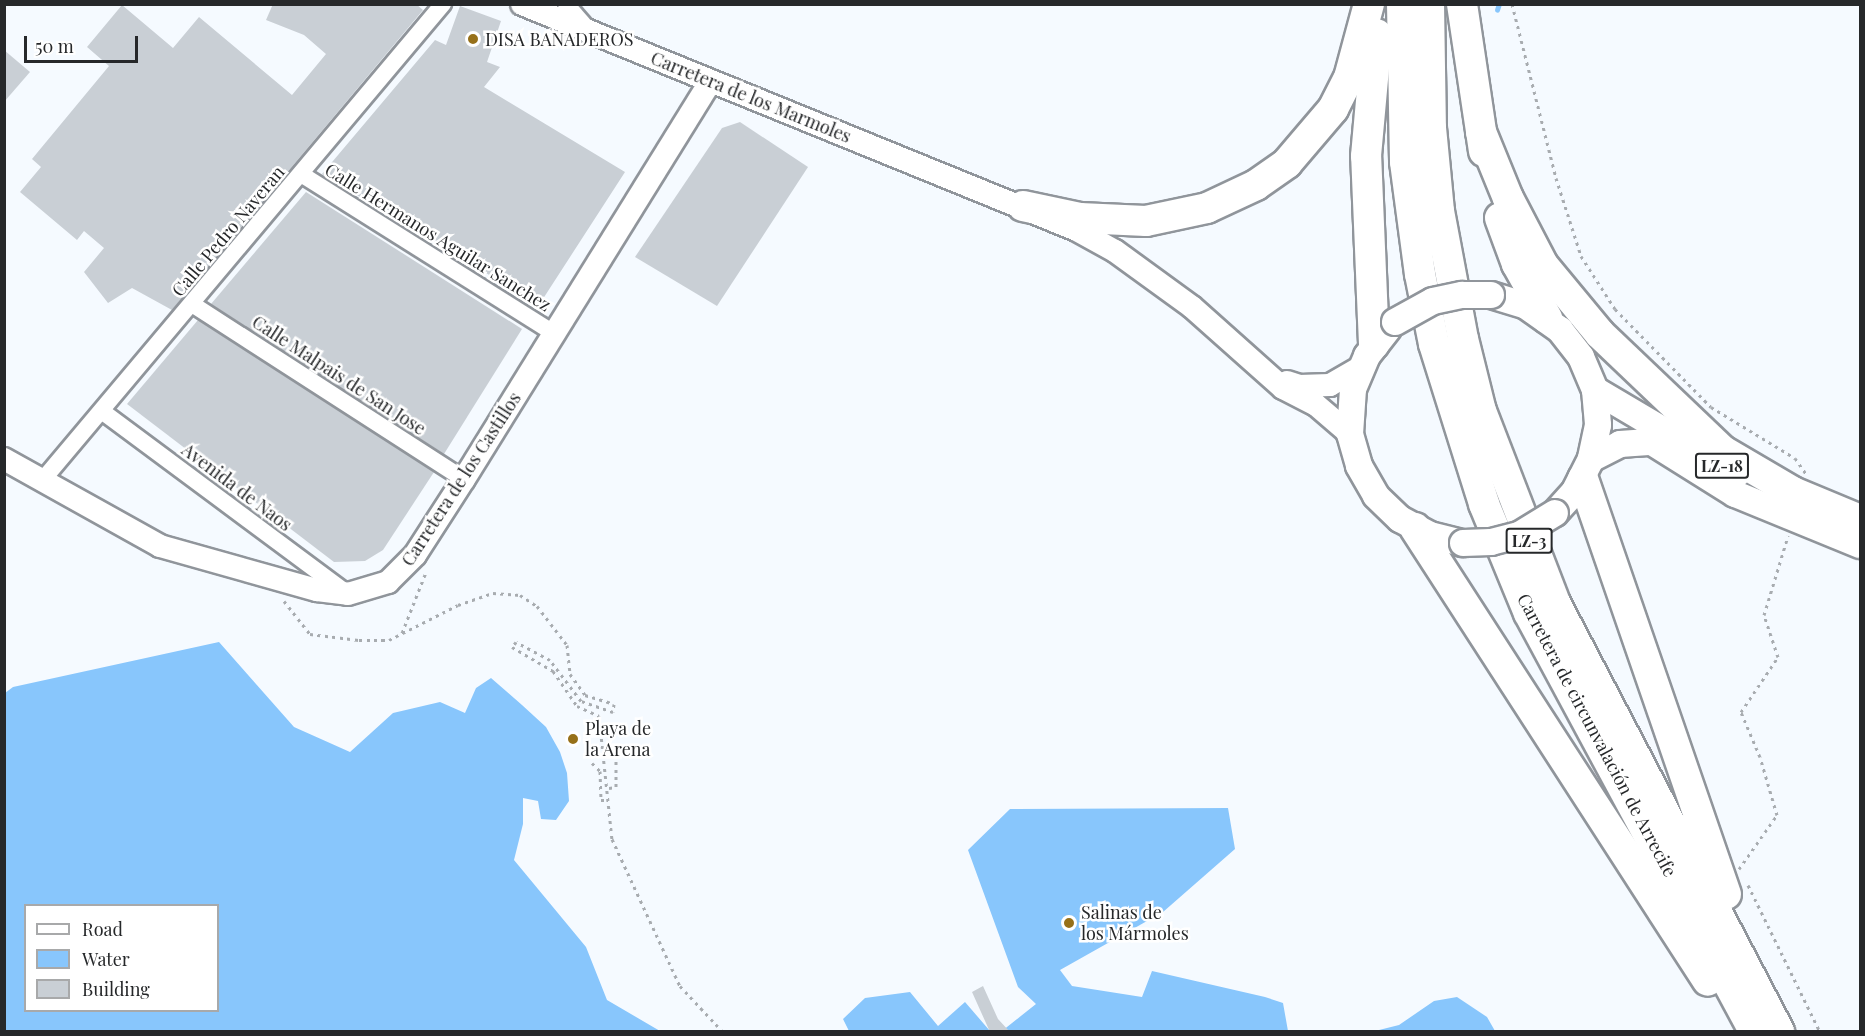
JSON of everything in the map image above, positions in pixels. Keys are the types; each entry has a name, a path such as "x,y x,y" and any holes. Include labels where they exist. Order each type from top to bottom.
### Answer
{"highway":[{"path":"1023,206 1080,218 1146,221 1207,208 1256,185 1287,163 1333,109 1350,78 1369,4"},
{"path":"1367,356 1366,156 1381,4"},
{"name":"Carretera de circunvalación de Arrecife","path":"1402,4 1405,162 1420,274 1434,344 1484,504 1529,614 1755,1032"},
{"name":"Carretera de circunvalación de Arrecife","path":"1429,4 1431,128 1439,210 1463,339 1481,411 1555,603 1779,1032"},
{"path":"1462,4 1488,169 1517,264 1547,318"},
{"path":"1481,132 1516,215 1543,264 1600,334 1723,451 1793,492 1860,520"},
{"path":"1587,469 1707,848 1737,922 1793,1032"},
{"path":"1415,528 1741,1032"}],"main road":[{"name":"Carretera de los Marmoles","path":"522,4 1023,206 1115,250 1192,307 1283,388 1326,412 1350,434"},
{"name":"Carretera de los Castillos","path":"4,459 41,482 159,546 283,578 316,591 348,594 388,582 415,555 464,479 711,81"},
{"name":"LZ-18","path":"1587,469 1598,425 1594,390 1581,357 1547,318 1515,301 1491,295 1462,295 1433,301 1395,322 1367,356 1353,389 1350,434 1367,482 1387,508 1415,528 1463,543 1491,542 1519,535 1556,513 1587,469 1620,444 1652,442 1735,494 1860,545"},
{"path":"1266,374 1299,386 1330,385 1367,356"},
{"name":"LZ-18","path":"1594,390 1733,472 1860,520"}],"street":[{"name":"Calle Pedro Naveran","path":"41,482 103,412 443,4"},
{"path":"566,4 591,33"},
{"name":"Calle Hermanos Aguilar Sanchez","path":"301,174 553,333"},
{"name":"Calle Malpais de San Jose","path":"192,304 464,479"},
{"name":"Avenida de Naos","path":"103,412 348,594"}],"path":[{"path":"1512,4 1556,178 1581,256 1615,309 1711,407 1795,458 1807,477"},
{"path":"1791,529 1777,561 1764,615 1778,657 1741,712 1760,757 1777,815 1739,869 1820,1032"},
{"path":"401,635 430,561 415,555"},
{"path":"282,598 310,634 325,639 389,640 477,596 507,593 528,598 562,635 569,653 570,674 585,695 615,704 613,712 581,701 550,660 516,642 512,647 553,671 577,706 599,716 609,788 612,839 680,986 723,1032"},
{"path":"609,788 616,787 616,756"},
{"path":"592,763 600,771 601,800 608,800"}],"water":[{"path":"219,642 294,727 350,752 393,713 440,702 465,713 476,688 491,678 546,727 560,752 567,773 569,801 556,820 541,819 538,801 523,798 523,824 514,860 586,947 607,1000 660,1031 5,1031 5,693 13,687"},
{"name":"Salinas de los Mármoles","path":"1228,808 1235,849 1163,912 1060,970 1072,986 1142,997 1152,971 1265,997 1283,1003 1288,1031 1002,1031 1036,1004 1018,987 968,850 1010,809"},
{"path":"910,992 938,1026 965,1002 990,1031 849,1031 843,1019 865,998"},
{"path":"1457,997 1487,1017 1495,1031 1375,1031 1399,1025 1434,1001"}],"building":[{"path":"273,4 416,4 423,10 172,310 132,288 108,303 84,272 104,248 84,231 77,240 20,192 41,167 32,159 109,66 87,47 122,5 173,48 199,17 292,95 326,54 304,35 266,20"},
{"path":"460,6 501,21 487,62 500,67 484,87 625,172 539,305 322,174 435,40 446,45"},
{"path":"4,50 30,72 4,102"},
{"path":"740,122 808,167 717,306 635,257 722,128"},
{"path":"306,192 522,329 444,454 211,304"},
{"path":"198,320 434,472 383,550 365,561 334,562 127,404"},
{"path":"983,986 998,1019 1010,1032 990,1032 972,992"}],"waterway":[{"path":"1497,10 1499,4"}],"place":[{"name":"DISA BANADEROS","path":"473,39"},
{"name":"Playa de la Arena","path":"573,739"},
{"name":"Salinas de los Mármoles","path":"1069,923"}]}
